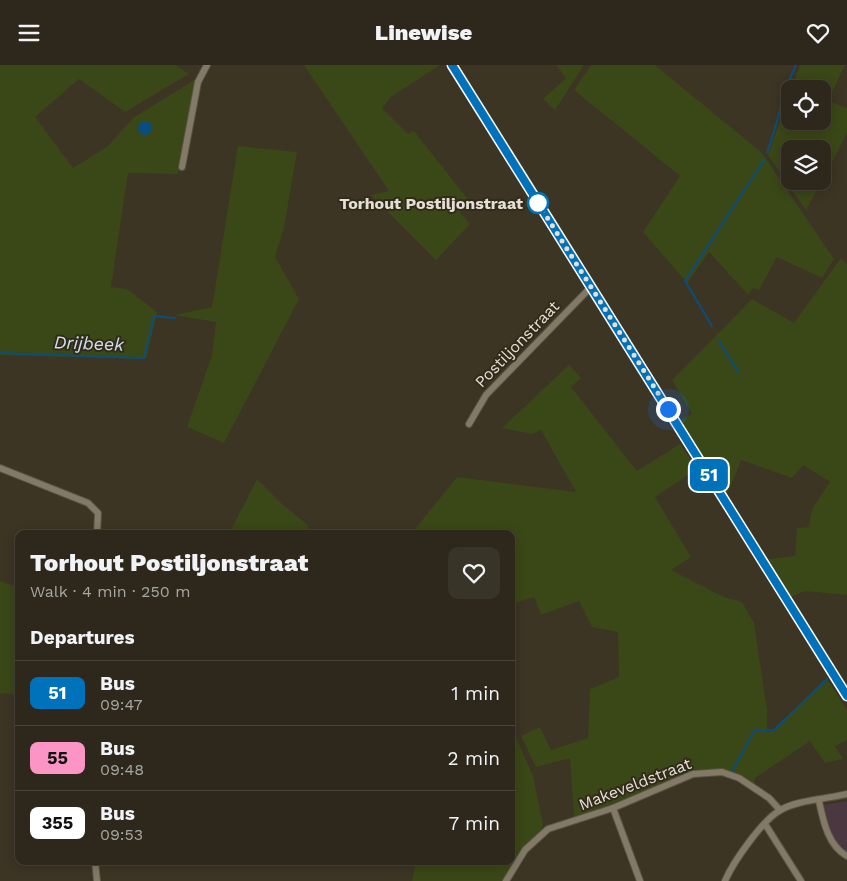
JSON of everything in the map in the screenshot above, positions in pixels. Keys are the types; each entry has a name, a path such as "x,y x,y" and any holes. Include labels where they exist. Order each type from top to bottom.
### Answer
{"main road":[{"path":"452,65 847,696"}],"street":[{"path":"182,167 198,82 207,65"},
{"name":"Postiljonstraat","path":"469,424 486,395 591,287"},
{"path":"0,467 88,503 98,513 97,530"},
{"name":"Makeveldstraat","path":"506,881 525,850 548,829 613,808 693,774 722,773 739,778 769,798 780,810"},
{"path":"725,881 741,853 765,824 780,810 798,804 847,795"},
{"path":"819,801 827,831 839,850 847,856"},
{"path":"613,808 640,881"},
{"path":"765,824 801,881"},
{"path":"95,865 97,881"}],"shaded area":[{"path":"847,801 847,853 843,852 826,823 823,810 824,805"}],"green space":[{"path":"0,65 175,65 189,74 125,112 79,79 35,117 73,168 108,146 133,118 196,79 178,174 128,173 111,287 127,289 157,312 146,359 0,355"},
{"path":"304,65 440,65 391,97 382,108 408,134 414,131 470,202 460,213 470,224 436,260 371,195 389,191"},
{"path":"556,65 584,65 555,110 543,99 566,78"},
{"path":"591,65 655,65 762,153 781,181 781,190 787,190 834,259 822,278 777,257 759,290 753,288 748,295 709,252 687,283 643,232 680,176 574,90"},
{"path":"800,65 845,65 831,95 831,80 794,80"},
{"path":"831,102 847,108 847,133 831,164 831,140 781,140 781,174 768,155 781,118 781,130 831,130"},
{"path":"238,146 297,152 284,228 275,257 299,299 224,443 187,427 212,355 216,322 174,315 212,307"},
{"path":"792,190 817,190 806,210"},
{"path":"841,258 847,264 847,595 805,591 791,597 768,559 795,556 797,528 809,527 812,509 830,482 803,465 792,478 741,460 727,495 680,420 692,414 672,380 752,299 794,323"},
{"path":"569,365 581,378 571,387 637,471 680,444 697,469 655,497 691,557 671,570 724,597 742,602 754,623 767,710 767,732 774,730 827,679 847,710 847,740 835,746 843,759 825,763 810,741 755,778 754,784 725,771 710,769 693,770 604,807 574,817 570,758 536,767 521,736 540,727 551,750 588,738 590,689 619,677 618,632 592,627 579,601 541,615 534,597 515,603 515,530 414,530 457,477 576,492 541,430 532,434 502,428"},
{"path":"257,479 282,504 309,526 306,530 231,530"},
{"path":"0,581 15,587 15,695 0,693"},
{"path":"515,735 533,776 543,824 541,831 515,858"},
{"path":"415,865 511,865 502,881 412,881"}],"water":[{"path":"142,121 148,121 152,128 148,135 142,135 138,131 138,125"}],"waterway":[{"path":"767,153 787,86 796,65"},
{"path":"712,326 685,281 764,160"},
{"name":"Drijbeek","path":"0,353 144,358 154,316 175,318"},
{"path":"719,341 739,373"},
{"path":"732,772 754,731 774,730 827,679"}],"bus line":[{"name":"51","path":"452,65 847,696"}],"place":[{"name":"Torhout Postiljonstraat","path":"538,203"}],"route":[{"path":"538,203 668,409"}]}
